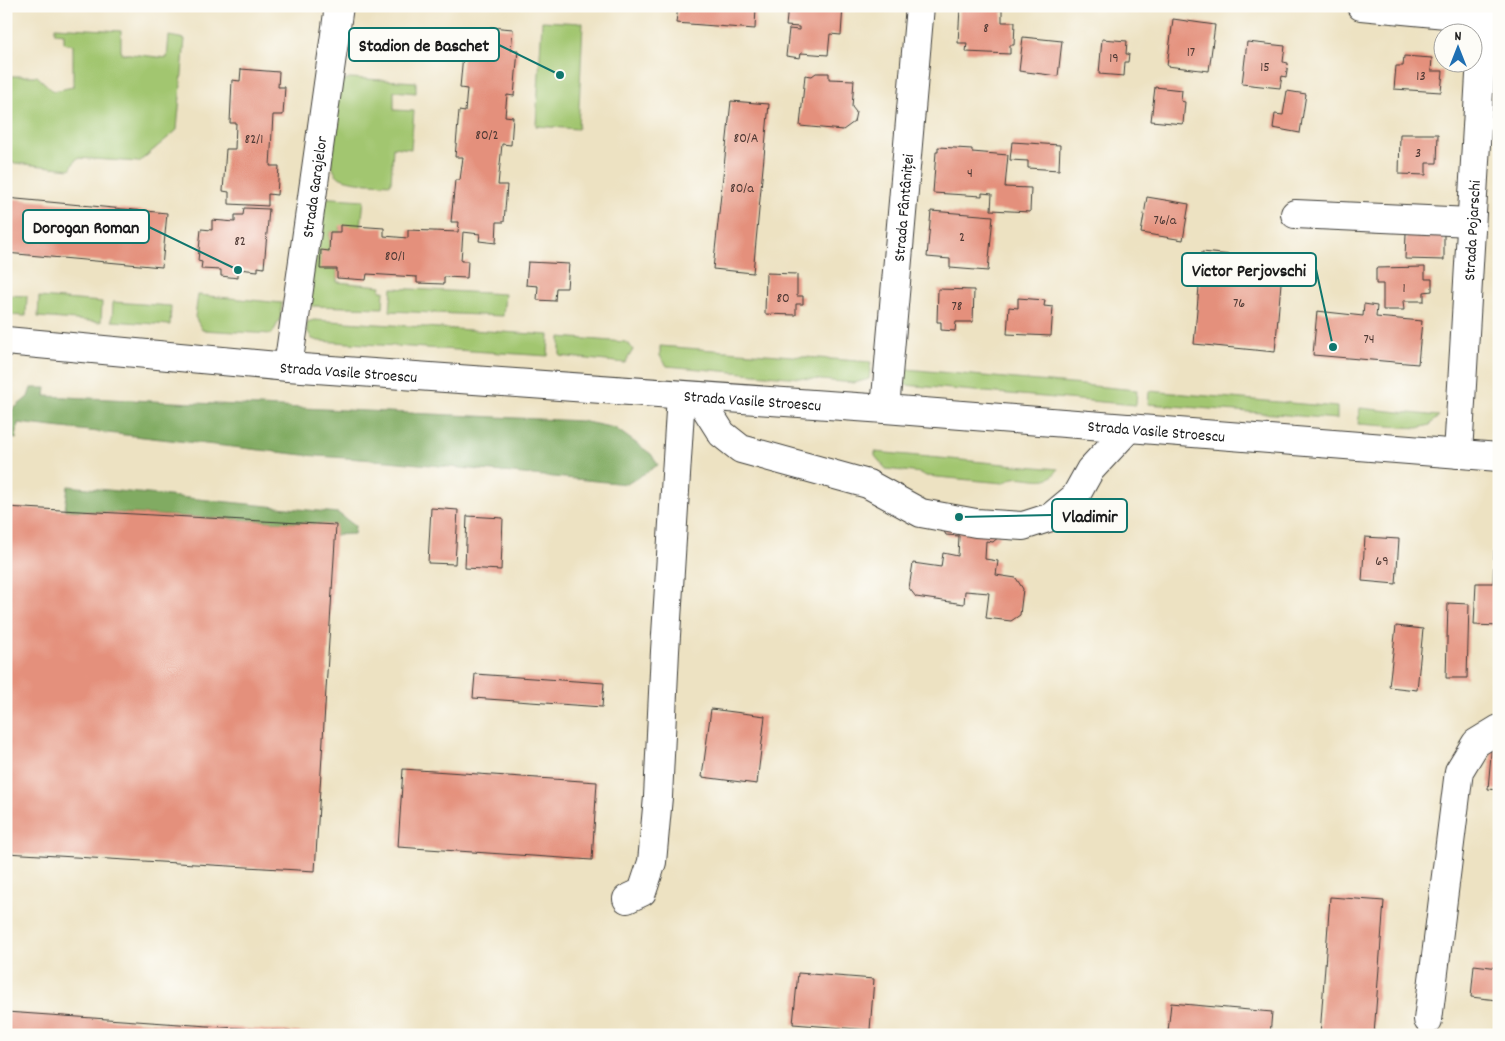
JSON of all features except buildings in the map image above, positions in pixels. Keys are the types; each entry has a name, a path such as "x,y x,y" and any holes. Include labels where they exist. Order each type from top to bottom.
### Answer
{"main road":[{"name":"Strada Garajelor","path":"288,368 338,6"},
{"name":"Strada Fântâniței","path":"885,410 920,6"},
{"path":"1361,6 1489,15"},
{"name":"Strada Pojarschi","path":"1458,454 1471,222 1489,15"},
{"path":"1295,214 1471,222"},
{"name":"Strada Vasile Stroescu","path":"6,341 288,368 689,395 1499,457"},
{"path":"689,395 722,434 742,449 868,484 921,513 976,523 1023,526 1051,517 1075,498 1090,470 1129,428"},
{"path":"627,899 642,892 652,862 658,797 665,651 689,395"},
{"path":"1428,1020 1459,771 1476,743 1499,729"}],"green space":[{"path":"542,21 583,23 578,129 536,126"},
{"path":"55,27 121,31 121,53 167,58 169,36 185,39 177,130 139,162 77,158 70,169 6,162 6,76 37,76 53,91 73,87 73,45 64,43 64,34 55,33"},
{"path":"350,78 416,82 416,93 394,91 394,110 414,111 411,149 393,147 391,184 347,180 337,175 334,170 331,160 339,83"},
{"path":"317,197 364,200 361,227 340,226 340,232 330,232 329,251 321,251 321,269 337,269 337,282 381,286 380,291 384,291 383,308 312,306 307,300"},
{"path":"392,288 505,294 503,316 390,311"},
{"path":"6,295 27,296 26,316 6,315"},
{"path":"198,295 282,303 280,319 272,334 202,330 195,317"},
{"path":"39,297 102,302 101,322 38,317"},
{"path":"113,302 171,306 170,325 112,321"},
{"path":"314,320 549,335 548,356 319,341 312,339 307,330 307,322"},
{"path":"560,337 625,342 633,350 625,363 560,356"},
{"path":"660,346 871,362 869,379 854,383 667,366 660,356"},
{"path":"906,369 1137,390 1136,405 905,385 899,380 899,372"},
{"path":"31,388 46,388 45,396 581,421 615,428 651,454 658,465 627,484 388,461 304,455 18,423 16,439 6,437 6,415 28,397"},
{"path":"1149,391 1337,407 1337,419 1148,404"},
{"path":"1360,408 1439,416 1430,425 1418,428 1358,424"},
{"path":"875,452 1058,469 1049,478 1016,478 1004,483 926,476 921,473 886,469 875,456"},
{"path":"68,486 338,513 355,526 354,534 335,535 335,525 65,510"}],"place":[{"name":"Stadion de Baschet","path":"560,75"},
{"name":"Dorogan Roman","path":"238,270"},
{"name":"Victor Perjovschi","path":"1333,347"},
{"name":"Vladimir","path":"959,517"}]}
